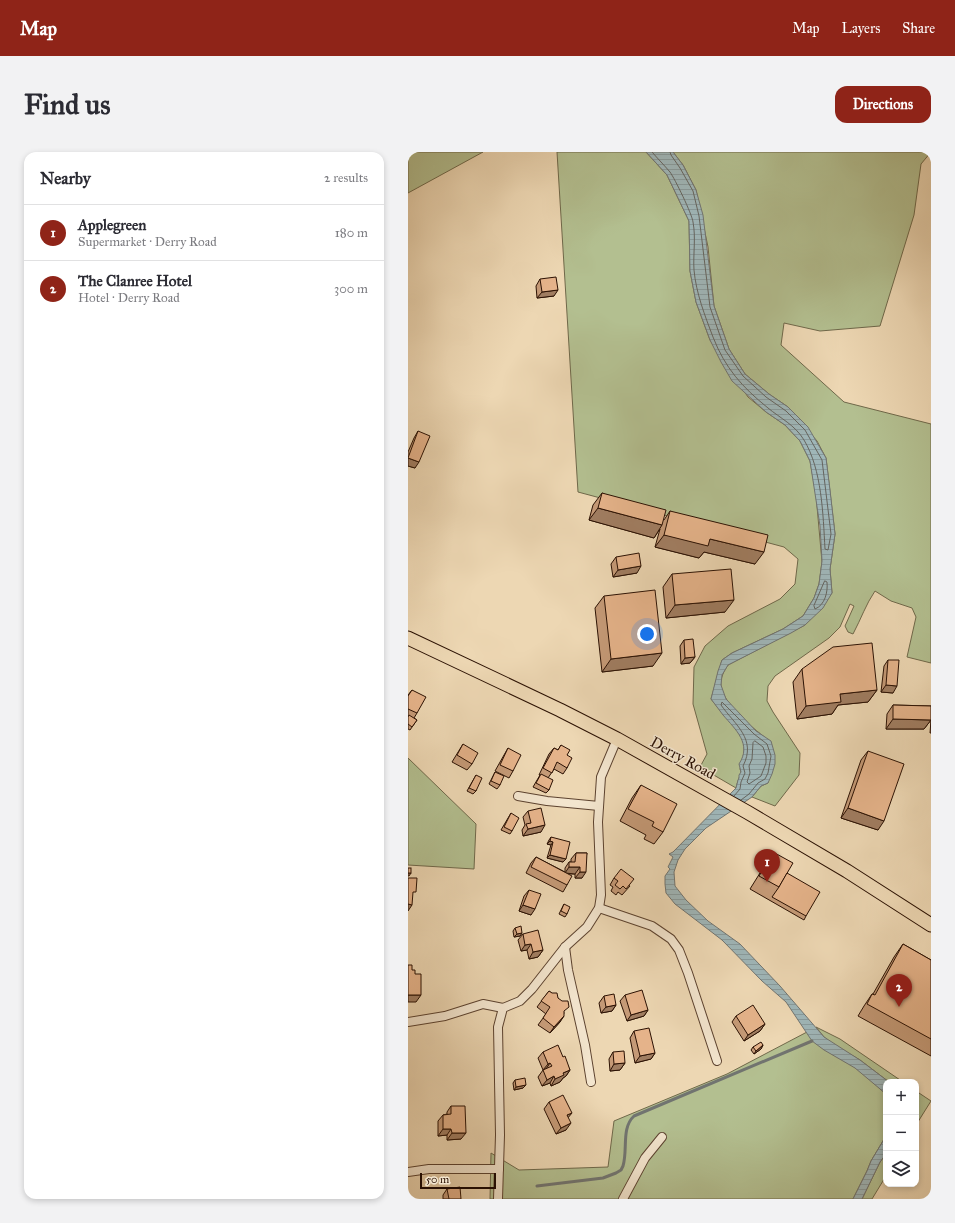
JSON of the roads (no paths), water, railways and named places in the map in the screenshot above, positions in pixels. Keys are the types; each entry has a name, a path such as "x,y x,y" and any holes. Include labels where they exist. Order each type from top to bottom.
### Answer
{"main road":[{"name":"Derry Road","path":"408,638 560,710 617,739 747,812 847,871 931,925"}],"street":[{"path":"408,1022 445,1016 483,1004 503,1008 520,1001 532,989 565,947 587,927 599,908 601,895 599,806 601,777 617,739"},
{"path":"518,796 547,801 599,806"},
{"path":"599,908 652,926 671,939 679,950 688,973 717,1061"},
{"path":"565,947 568,970 585,1045 591,1082"},
{"path":"498,1199 498,1027 503,1008"},
{"path":"623,1199 645,1158 662,1137"},
{"path":"408,1172 429,1169 499,1169"}],"water":[{"path":"646,152 673,152 683,165 696,190 703,215 714,306 729,349 745,374 769,394 788,407 808,427 826,458 835,534 830,569 832,593 823,608 805,625 728,665 722,675 721,685 726,699 756,731 771,741 775,755 775,764 768,783 761,786 752,797 706,828 685,849 678,860 674,872 675,886 686,900 708,921 740,944 780,986 824,1037 860,1060 885,1079 883,1079 883,1091 855,1068 824,1050 812,1041 786,1002 762,981 722,940 675,904 666,893 665,876 670,869 668,867 673,857 669,854 673,852 736,788 741,772 739,764 743,757 744,750 741,738 711,699 722,660 732,653 783,629 803,616 814,598 819,584 822,561 820,526 810,461 800,441 785,425 766,412 732,381 710,340 696,302 690,271 689,221 667,175"},
{"path":"883,1141 883,1158 862,1199 853,1199 867,1171"}],"waterway":[{"path":"537,1186 603,1178 616,1173 621,1170 623,1166 626,1133 630,1121 634,1116 812,1041"}],"place":[{"name":"Applegreen","path":"767,882"},
{"name":"The Clanree Hotel","path":"899,1007"}]}
